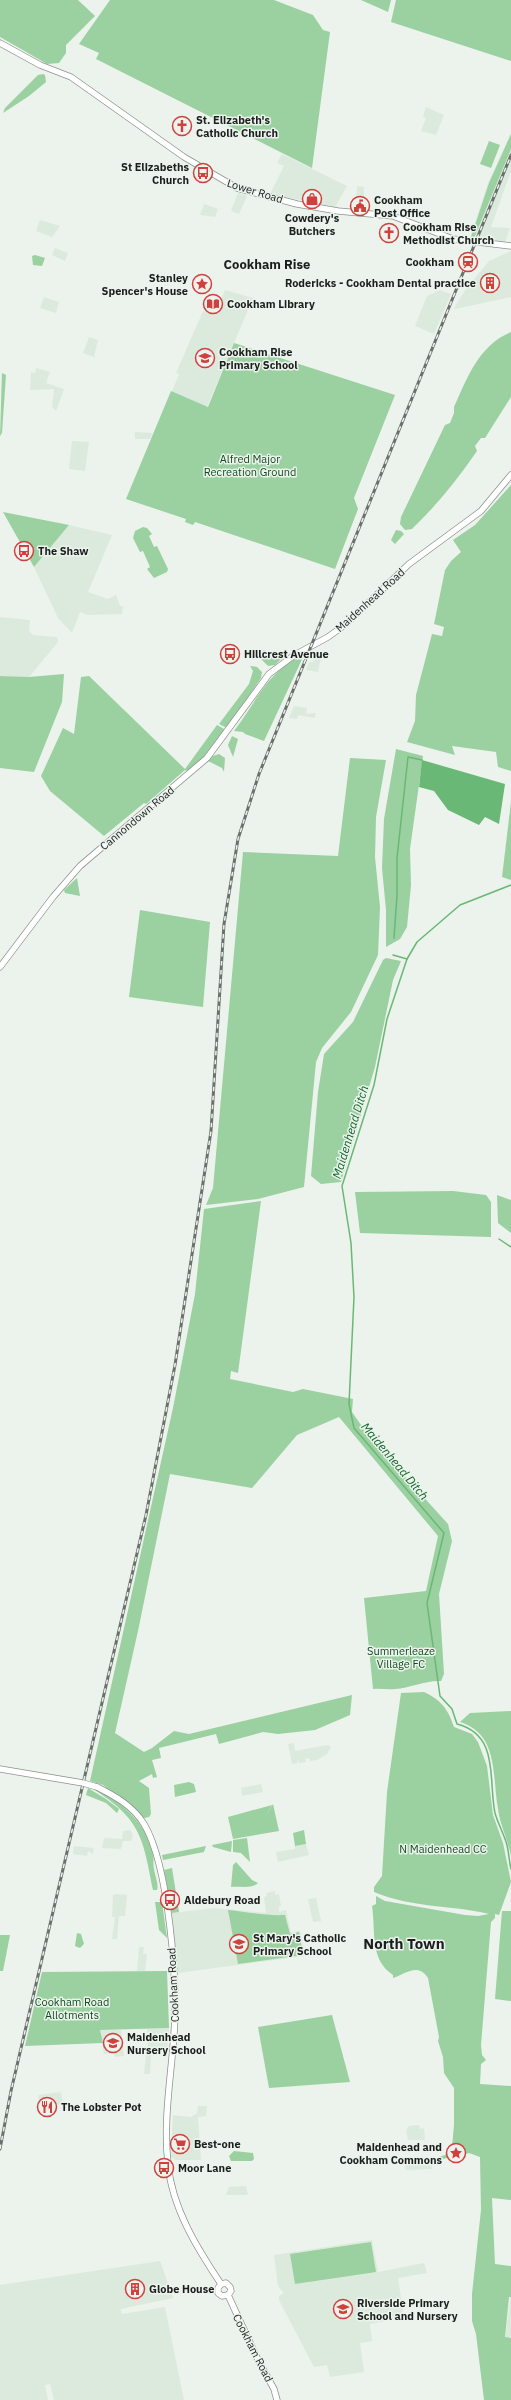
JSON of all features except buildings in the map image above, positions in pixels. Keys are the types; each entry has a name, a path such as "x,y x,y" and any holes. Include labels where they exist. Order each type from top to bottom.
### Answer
{"main road":[{"name":"Lower Road","path":"0,43 40,65 71,77 184,157 236,188 297,204 338,211 393,216 404,219 440,236 475,243 511,246"},
{"name":"Maidenhead Road","path":"218,745 270,674 293,656 328,637 346,624 409,564 481,511 511,475"},
{"name":"Cannondown Road","path":"0,967 57,892 80,866 188,775 218,745"},
{"name":"Cookham Road","path":"0,1769 75,1781 97,1787 116,1796 132,1809 143,1823 152,1842 158,1863 171,1941 175,1998 174,2033 166,2106 168,2164 173,2191 182,2216 201,2254 221,2284"},
{"name":"Cookham Road","path":"221,2284 226,2283 230,2286 231,2291 228,2296"},
{"name":"Cookham Road","path":"221,2284 218,2288 218,2293 222,2296 228,2296"},
{"name":"Cookham Road","path":"228,2296 258,2360 274,2389 277,2400"}],"shaded area":[{"path":"426,107 444,115 436,135 421,131 426,118 423,116"},
{"path":"511,133 511,171 491,227 510,228 505,243 485,242 470,238 488,183"},
{"path":"282,154 347,186 335,207 270,194 284,166 277,163"},
{"path":"357,186 364,187 363,210 356,209"},
{"path":"238,193 247,196 239,214 231,211"},
{"path":"204,204 218,209 215,217 200,215"},
{"path":"40,220 60,226 52,237 36,231"},
{"path":"55,248 68,253 65,261 52,255"},
{"path":"511,251 511,297 455,309 454,308 466,289 489,261"},
{"name":"Cookham Rise Primary School","path":"225,290 253,298 207,407 172,392 179,374 176,373 203,311 215,315"},
{"path":"440,290 451,294 434,334 415,326 427,296"},
{"path":"44,297 59,302 56,313 40,308"},
{"path":"89,337 98,340 94,357 83,353"},
{"path":"36,368 50,372 46,383 64,389 56,411 52,407 54,389 30,390 31,372 35,373"},
{"path":"135,432 153,433 150,439 135,439"},
{"path":"72,441 89,442 85,471 69,469"},
{"path":"69,525 112,535 88,592 108,599 116,595 120,606 123,606 122,614 88,615 80,612 72,633 58,618 34,567"},
{"path":"0,617 30,620 29,631 33,635 57,637 58,642 29,677 0,676"},
{"path":"314,658 321,658 318,672 306,670 309,662 313,662"},
{"path":"294,706 307,708 306,714 316,713 314,718 298,715 297,719 289,718"},
{"path":"422,760 505,784 499,824 485,817 479,825 448,810 434,791 419,787"},
{"path":"294,1743 295,1751 328,1745 331,1747 327,1754 317,1760 310,1761 309,1758 305,1759 306,1762 299,1763 298,1760 297,1763 292,1764 288,1744"},
{"path":"261,1784 263,1792 242,1796 241,1788"},
{"path":"130,1830 133,1835 131,1841 123,1841 121,1849 102,1848 104,1838 122,1839 123,1831"},
{"path":"306,1844 309,1855 278,1862 276,1852 295,1849 295,1846"},
{"path":"74,1846 94,1848 93,1854 88,1851 87,1856 73,1854"},
{"name":"St Mary's Catholic Primary School","path":"275,1891 275,1895 279,1894 281,1906 279,1907 279,1912 286,1910 291,1932 300,1931 305,1956 178,1973 172,1913 214,1908 266,1913 264,1897 267,1896 266,1893"},
{"path":"113,1895 127,1895 125,1916 119,1916 117,1939 112,1939 115,1917 112,1917"},
{"path":"316,1898 321,1921 313,1922 308,1899"},
{"path":"139,1947 144,1947 143,1954 147,1954 145,1971 137,1971"},
{"path":"169,2028 167,2052 148,2052 147,2029"},
{"name":"Maidenhead Nursery School","path":"100,2030 121,2030 124,2056 115,2057 114,2053 104,2054"},
{"path":"146,2055 151,2055 150,2074 144,2074"},
{"path":"61,2092 63,2104 53,2105 53,2110 40,2111 38,2095"},
{"path":"198,2106 207,2106 206,2116 198,2117 201,2160 176,2160 171,2157 173,2115 191,2117 197,2113"},
{"path":"419,2125 420,2129 424,2128 425,2140 408,2140 406,2130 409,2126"},
{"path":"431,2162 432,2169 406,2170 405,2165 409,2163"},
{"path":"246,2186 248,2195 226,2195 229,2187"},
{"name":"Riverside Primary School and Nursery","path":"372,2240 378,2272 424,2263 427,2273 398,2278 404,2318 370,2324 372,2341 360,2343 364,2372 330,2377 327,2365 314,2367 279,2300 279,2296 284,2293 278,2286 274,2255"},
{"path":"160,2261 173,2298 121,2309 122,2314 165,2307 184,2400 54,2400 50,2384 45,2385 48,2400 0,2400 0,2285"},
{"path":"511,2294 511,2338 505,2337"}],"green space":[{"path":"0,0 78,0 95,16 66,45 66,53 59,63 47,64 0,37"},
{"path":"110,0 274,0 313,15 323,30 330,32 312,168 96,59 99,53 79,44"},
{"path":"361,0 391,0 388,12"},
{"path":"396,0 511,0 511,61 391,22"},
{"path":"38,75 45,75 46,82 29,96 3,113 5,108"},
{"path":"511,134 511,149 474,238 471,237 489,183"},
{"path":"489,141 500,145 491,168 480,164"},
{"path":"35,255 45,258 42,266 33,265 32,256"},
{"path":"511,332 511,397 485,438 481,438 475,446 477,451 455,482 412,529 405,530 400,524 401,517 445,425 450,423 454,413 454,407 469,374 482,354 490,345"},
{"name":"Alfred Major Recreation Ground","path":"234,343 395,395 354,498 358,509 335,569 195,522 193,525 185,522 186,519 126,499 171,391 208,407"},
{"path":"2,373 6,375 2,433 0,436"},
{"path":"511,485 511,771 498,767 496,752 452,746 455,755 407,742 415,721 416,695 432,634 442,636 444,627 434,624 445,570 451,561 461,552 453,540 475,525"},
{"path":"3,512 69,525 34,567"},
{"path":"143,527 147,528 152,534 149,536 154,547 157,546 168,569 167,572 154,578 147,569 150,567 143,551 140,552 133,538 135,531"},
{"path":"396,530 401,531 404,534 395,544 391,540"},
{"path":"263,650 283,657 275,665 268,666 261,659"},
{"path":"305,653 264,741 243,732 234,731 271,678 291,661"},
{"path":"250,666 257,667 262,672 261,678 227,728 219,724 249,684 253,671"},
{"path":"64,674 62,702 34,772 0,768 0,676 29,677"},
{"path":"89,676 185,769 217,725 226,730 205,755 188,771 185,770 146,804 144,803 104,836 50,791 41,776 63,728 74,734 81,677"},
{"path":"232,736 238,739 233,757 228,745"},
{"path":"396,749 423,756 410,849 411,885 407,927 400,939 386,947 386,910 382,868 384,819"},
{"path":"219,754 225,758 224,772 222,768 208,761 213,756"},
{"path":"350,758 386,760 376,817 375,857 380,907 378,955 351,1012 322,1048 316,1062 304,1187 258,1199 206,1205 213,1188 243,852 338,856"},
{"path":"511,802 511,880 502,877"},
{"path":"77,878 80,896 65,893 64,890"},
{"path":"140,910 210,922 203,1007 129,997"},
{"path":"386,958 401,961 393,980 375,1067 341,1182 321,1184 311,1176 318,1092 324,1054 353,1022 383,960"},
{"path":"453,1191 486,1195 491,1202 491,1237 360,1233 355,1192"},
{"path":"497,1195 511,1200 511,1233 498,1223"},
{"name":"Summerleaze Village FC","path":"261,1201 238,1373 231,1371 230,1379 293,1392 303,1389 353,1399 352,1412 370,1438 448,1524 452,1541 439,1594 444,1674 441,1681 395,1689 373,1689 364,1598 426,1591 438,1536 339,1417 297,1435 252,1488 170,1474 138,1631 115,1733 144,1752 152,1748 174,1731 189,1734 352,1695 350,1715 315,1730 278,1734 263,1732 219,1744 216,1734 159,1748 161,1758 152,1760 157,1777 153,1778 152,1774 139,1781 149,1788 151,1814 149,1817 144,1818 103,1785 90,1781 173,1408 195,1294 204,1209"},
{"name":"N Maidenhead CC","path":"424,1692 435,1698 443,1706 454,1727 472,1734 478,1742 487,1766 493,1815 503,1843 511,1882 499,1915 495,1914 495,1918 491,1922 481,2045 482,2055 486,2060 481,2064 480,2084 511,2086 511,2200 492,2198 495,2264 511,2266 511,2297 509,2297 505,2337 511,2338 511,2400 484,2400 476,2334 472,2321 472,2294 481,2210 480,2157 469,2153 434,2161 436,2158 445,2155 452,2147 454,2125 454,2088 444,2073 443,2057 438,2041 439,2037 428,1978 420,1971 411,1970 393,1978 393,1975 380,1961 375,1944 372,1906 376,1904 376,1896 385,1901 465,1915 478,1916 489,1914 418,1904 374,1892 374,1887 382,1876 387,1792 401,1693"},
{"path":"511,1711 511,1856 499,1815 494,1770 488,1746 482,1736 473,1728 460,1722 470,1713"},
{"path":"189,1782 194,1784 196,1792 175,1797 174,1785"},
{"path":"88,1788 119,1809 117,1813 106,1803 86,1795"},
{"path":"93,1789 112,1798 132,1814 147,1835 153,1856 158,1886 157,1890 153,1890 146,1856 137,1831 121,1810"},
{"path":"273,1804 279,1831 233,1839 228,1817 272,1805 264,1819"},
{"path":"304,1830 306,1844 295,1846 293,1833"},
{"path":"247,1838 250,1862 241,1853 233,1852 233,1840"},
{"path":"232,1841 231,1852 213,1847 212,1845"},
{"path":"206,1846 204,1852 163,1860 162,1855"},
{"path":"236,1862 252,1880 258,1883 249,1887 231,1887 233,1865"},
{"path":"172,1868 179,1912 172,1913 164,1870"},
{"path":"155,1902 162,1902 167,1938 159,1930"},
{"path":"228,1910 285,1915 290,1934 299,1932 303,1955 238,1964"},
{"path":"502,1911 511,1911 511,2001 495,1999"},
{"path":"77,1933 81,1934 84,1944 80,1948 75,1946"},
{"path":"0,1935 10,1935 3,1971 0,1971"},
{"name":"Cookham Road Allotments","path":"167,1971 169,2028 100,2030 103,2043 25,2046 42,1972"},
{"path":"332,2015 350,2082 269,2088 258,2027"},
{"path":"234,2151 253,2153 254,2159 252,2161 231,2161 229,2156"},
{"path":"371,2242 376,2272 295,2284 290,2254"}],"waterway":[{"path":"394,938 397,895 397,858 408,757 422,760"},
{"name":"Maidenhead Ditch","path":"511,885 460,905 417,942 407,959 387,1019 374,1085 342,1186 351,1243 354,1297 349,1404 354,1428 444,1533 427,1603 440,1696 452,1709 457,1724 471,1730 480,1738 486,1748 490,1760 495,1813 507,1845 511,1869"},
{"name":"Maidenhead Ditch","path":"393,955 407,959"},
{"path":"499,1239 511,1247"}],"railway":[{"path":"0,2149 11,2091 146,1515 175,1365 211,1131 224,924 238,839 259,774 511,155"}],"place":[{"name":"St. Elizabeth's Catholic Church","path":"182,126"},
{"name":"St Elizabeths Church","path":"203,173"},
{"name":"Cowdery's Butchers","path":"312,199"},
{"name":"Cookham Post Office","path":"360,206"},
{"name":"Cookham Rise Methodist Church","path":"389,233"},
{"name":"Cookham","path":"468,262"},
{"name":"Rodericks - Cookham Dental practice","path":"490,283"},
{"name":"Stanley Spencer's House","path":"202,284"},
{"name":"Cookham Library","path":"213,304"},
{"name":"Cookham Rise Primary School","path":"205,358"},
{"name":"The Shaw","path":"24,551"},
{"name":"Hillcrest Avenue","path":"230,654"},
{"name":"Aldebury Road","path":"170,1900"},
{"name":"St Mary's Catholic Primary School","path":"239,1944"},
{"name":"Maidenhead Nursery School","path":"113,2043"},
{"name":"The Lobster Pot","path":"47,2107"},
{"name":"Best-one","path":"180,2144"},
{"name":"Maidenhead and Cookham Commons","path":"456,2153"},
{"name":"Moor Lane","path":"164,2168"},
{"name":"Globe House","path":"135,2289"},
{"name":"Riverside Primary School and Nursery","path":"343,2309"}],"district":[{"name":"Cookham Rise","path":"267,264"},
{"name":"North Town","path":"404,1943"}]}
